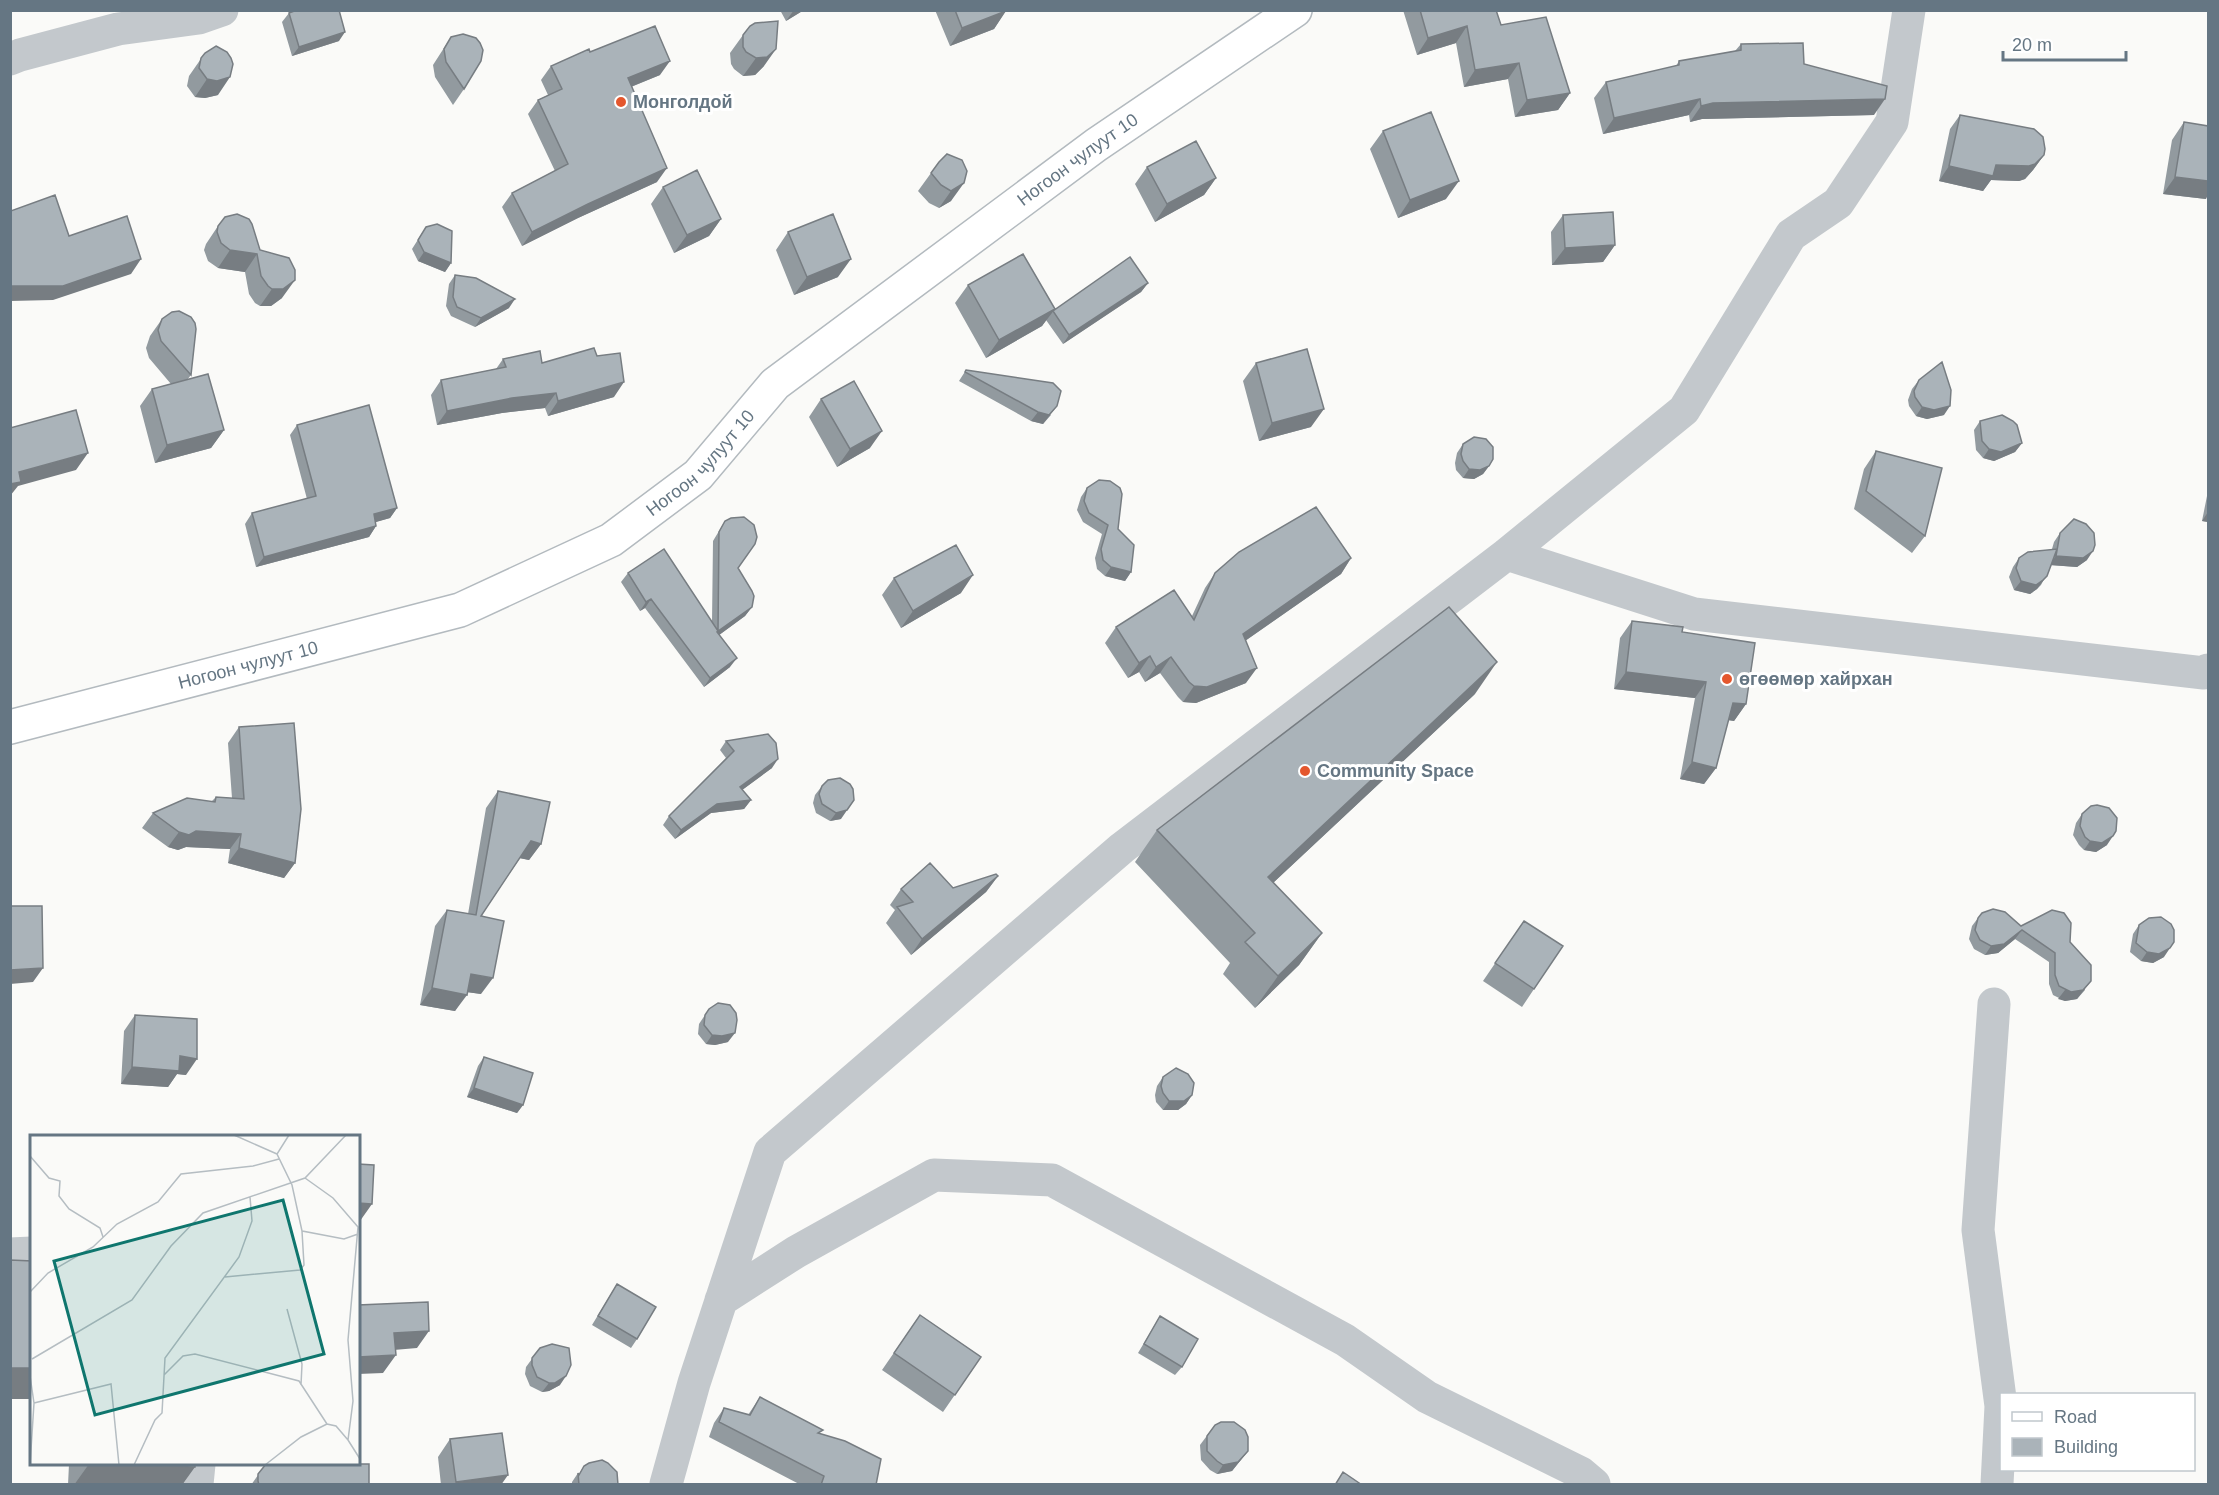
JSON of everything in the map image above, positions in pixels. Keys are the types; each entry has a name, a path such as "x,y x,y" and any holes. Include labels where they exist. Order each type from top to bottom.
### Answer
{"street":[{"path":"10,59 118,29 199,18 222,10"},
{"name":"Ногоон чулуут 10","path":"10,727 460,610 611,540 698,475 775,384 1096,145 1295,10"},
{"path":"666,1485 694,1383 770,1152 1122,848 1507,554 1684,410 1791,235 1838,203 1892,122 1909,10"},
{"path":"1507,554 1694,614 2204,673 2208,670"},
{"path":"1994,1005 1978,1230 2000,1398"},
{"path":"721,1300 796,1252 934,1175 1052,1180 1345,1340 1427,1396 1581,1473 1594,1485"},
{"path":"10,1254 30,1253"},
{"path":"1997,1485 2000,1426"},
{"path":"197,1485 199,1465"}],"building":[{"path":"297,10 339,10 345,32 299,47 289,13"},
{"path":"955,10 1006,10 1006,11 962,28"},
{"path":"1420,10 1496,10 1501,25 1546,17 1570,93 1527,100 1519,63 1475,70 1467,26 1428,38"},
{"path":"778,21 776,49 767,57 756,58 746,52 743,47 743,35 750,26 755,23"},
{"path":"655,26 670,61 628,78 667,168 532,232 512,193 568,164 538,100 562,89 551,66 589,49 590,52"},
{"path":"463,34 476,38 483,50 481,61 464,89 446,62 444,49 451,37"},
{"path":"1803,43 1804,64 1887,86 1885,99 1713,103 1701,106 1700,99 1614,118 1606,82 1679,65 1679,61 1741,50 1741,44"},
{"path":"216,46 227,52 233,64 230,77 217,81 207,79 199,68 201,58"},
{"path":"1431,112 1459,181 1410,200 1383,131"},
{"path":"1960,115 2034,129 2043,137 2044,155 2035,164 2029,166 1996,165 1993,176 1949,166"},
{"path":"2184,122 2208,126 2208,181 2175,177"},
{"path":"1196,141 1216,178 1167,204 1147,167"},
{"path":"947,154 962,160 967,171 964,183 951,191 941,185 931,173"},
{"path":"697,170 721,219 687,235 663,187"},
{"path":"55,195 69,236 127,216 141,259 63,286 10,286 10,210"},
{"path":"1613,212 1615,245 1565,248 1563,215"},
{"path":"237,214 249,219 260,250 289,258 295,270 295,280 283,289 272,289 268,286 261,276 257,254 230,250 221,243 217,232 218,226 225,217"},
{"path":"833,214 851,259 807,277 788,232"},
{"path":"437,224 452,231 451,263 424,252 418,240 426,227"},
{"path":"1023,254 1055,309 999,340 968,285"},
{"path":"1130,257 1148,283 1069,335 1053,311"},
{"path":"455,275 476,278 515,299 481,318 457,307 453,297"},
{"path":"179,311 191,317 195,323 191,375 161,341 158,330 162,319 172,312"},
{"path":"594,348 597,356 620,353 624,382 558,401 556,393 512,398 447,411 441,380 506,367 503,359 540,351 542,363"},
{"path":"1307,349 1324,409 1272,423 1256,363"},
{"path":"1942,362 1951,390 1950,406 1934,410 1922,407 1914,391 1919,380"},
{"path":"966,370 1053,383 1061,391 1057,406 1049,415 1038,412 965,372"},
{"path":"208,374 224,430 167,445 152,389"},
{"path":"854,381 882,431 850,449 821,399"},
{"path":"369,405 397,508 374,514 376,526 264,557 252,513 316,496 297,425"},
{"path":"76,410 88,453 19,472 21,482 10,484 10,428"},
{"path":"2002,415 2017,425 2022,443 2001,452 1989,449 1982,441 1980,421"},
{"path":"1474,437 1486,439 1493,447 1493,459 1489,466 1480,470 1469,469 1461,454 1463,444"},
{"path":"1876,451 1942,468 1925,536 1866,491"},
{"path":"1099,480 1110,481 1120,488 1122,494 1118,529 1134,545 1131,572 1111,567 1103,560 1101,549 1108,525 1089,513 1084,501 1087,488"},
{"path":"1316,507 1351,558 1243,634 1257,668 1207,687 1194,686 1189,682 1171,657 1156,667 1150,656 1139,663 1116,627 1174,590 1194,620 1215,573 1239,552"},
{"path":"744,517 754,525 757,537 755,544 738,568 754,596 752,607 717,632 737,658 710,678 651,599 646,602 628,573 664,549 718,631 719,532 725,521"},
{"path":"2074,519 2086,524 2094,533 2093,551 2083,558 2056,556 2060,533"},
{"path":"956,545 973,575 913,611 894,578"},
{"path":"2057,549 2047,576 2043,580 2036,585 2021,581 2016,568 2019,558 2028,552"},
{"name":"Community Space","path":"1449,607 1497,662 1268,877 1322,933 1278,976 1245,942 1255,933 1157,830"},
{"path":"1632,621 1683,627 1682,632 1755,643 1746,704 1733,703 1716,768 1692,762 1706,682 1626,672"},
{"path":"294,723 301,809 295,863 239,848 241,834 196,831 189,835 179,832 153,813 187,798 215,802 216,797 244,799 239,727"},
{"path":"768,734 776,743 778,759 740,787 751,800 717,804 681,830 669,816 734,751 726,741"},
{"path":"840,778 850,784 854,800 847,810 836,813 822,804 819,794 822,786 828,780"},
{"path":"498,791 550,802 541,844 531,841 481,916 504,921 493,978 471,974 467,995 432,988 447,910 476,915"},
{"path":"2091,806 2109,808 2117,818 2116,831 2113,836 2102,843 2090,841 2085,837 2080,826 2082,814"},
{"path":"930,863 953,888 996,874 998,876 922,939 897,907 913,902 901,889"},
{"path":"10,906 42,906 43,968 10,970"},
{"path":"1993,909 2005,912 2021,926 2052,910 2064,913 2071,923 2070,942 2091,965 2091,981 2083,990 2071,992 2059,986 2055,975 2055,953 2022,930 2004,944 1991,946 1980,940 1975,930 1978,918 1982,913"},
{"path":"2161,917 2171,924 2174,930 2174,942 2170,948 2159,954 2147,952 2136,943 2139,925 2149,918"},
{"path":"1524,921 1563,946 1534,989 1495,963"},
{"path":"718,1003 730,1005 736,1013 735,1033 722,1036 712,1035 704,1025 705,1015"},
{"path":"135,1015 197,1019 197,1059 180,1056 179,1071 132,1067"},
{"path":"484,1057 533,1073 523,1105 474,1088"},
{"path":"1176,1068 1188,1074 1194,1083 1192,1095 1184,1101 1169,1101 1161,1086 1163,1077"},
{"path":"360,1164 374,1165 372,1204 360,1203"},
{"path":"10,1260 30,1261 30,1368 10,1368"},
{"path":"617,1284 656,1307 637,1339 598,1316"},
{"path":"428,1302 429,1331 394,1333 396,1355 360,1357 360,1305"},
{"path":"920,1315 981,1357 955,1395 894,1353"},
{"path":"1160,1316 1198,1339 1182,1367 1144,1344"},
{"path":"552,1344 569,1348 571,1365 566,1376 555,1383 549,1383 537,1377 532,1358 540,1348"},
{"path":"760,1397 823,1430 818,1433 845,1441 881,1459 876,1485 821,1485 824,1476 719,1422 724,1408 750,1415"},
{"path":"1221,1422 1234,1422 1245,1430 1248,1437 1248,1451 1238,1462 1223,1465 1207,1451 1207,1436 1215,1425"},
{"path":"502,1433 508,1475 456,1482 450,1439"},
{"path":"602,1460 617,1472 618,1485 579,1485 578,1473 579,1475 584,1466"},
{"path":"369,1464 369,1485 259,1485 258,1474 265,1465"},
{"path":"128,1465 195,1465 195,1467"},
{"path":"1343,1472 1362,1485 1335,1485"}],"place":[{"name":"Монголдой","path":"621,102"},
{"name":"өгөөмөр хайрхан","path":"1727,679"},
{"name":"Community Space","path":"1305,771"}]}
